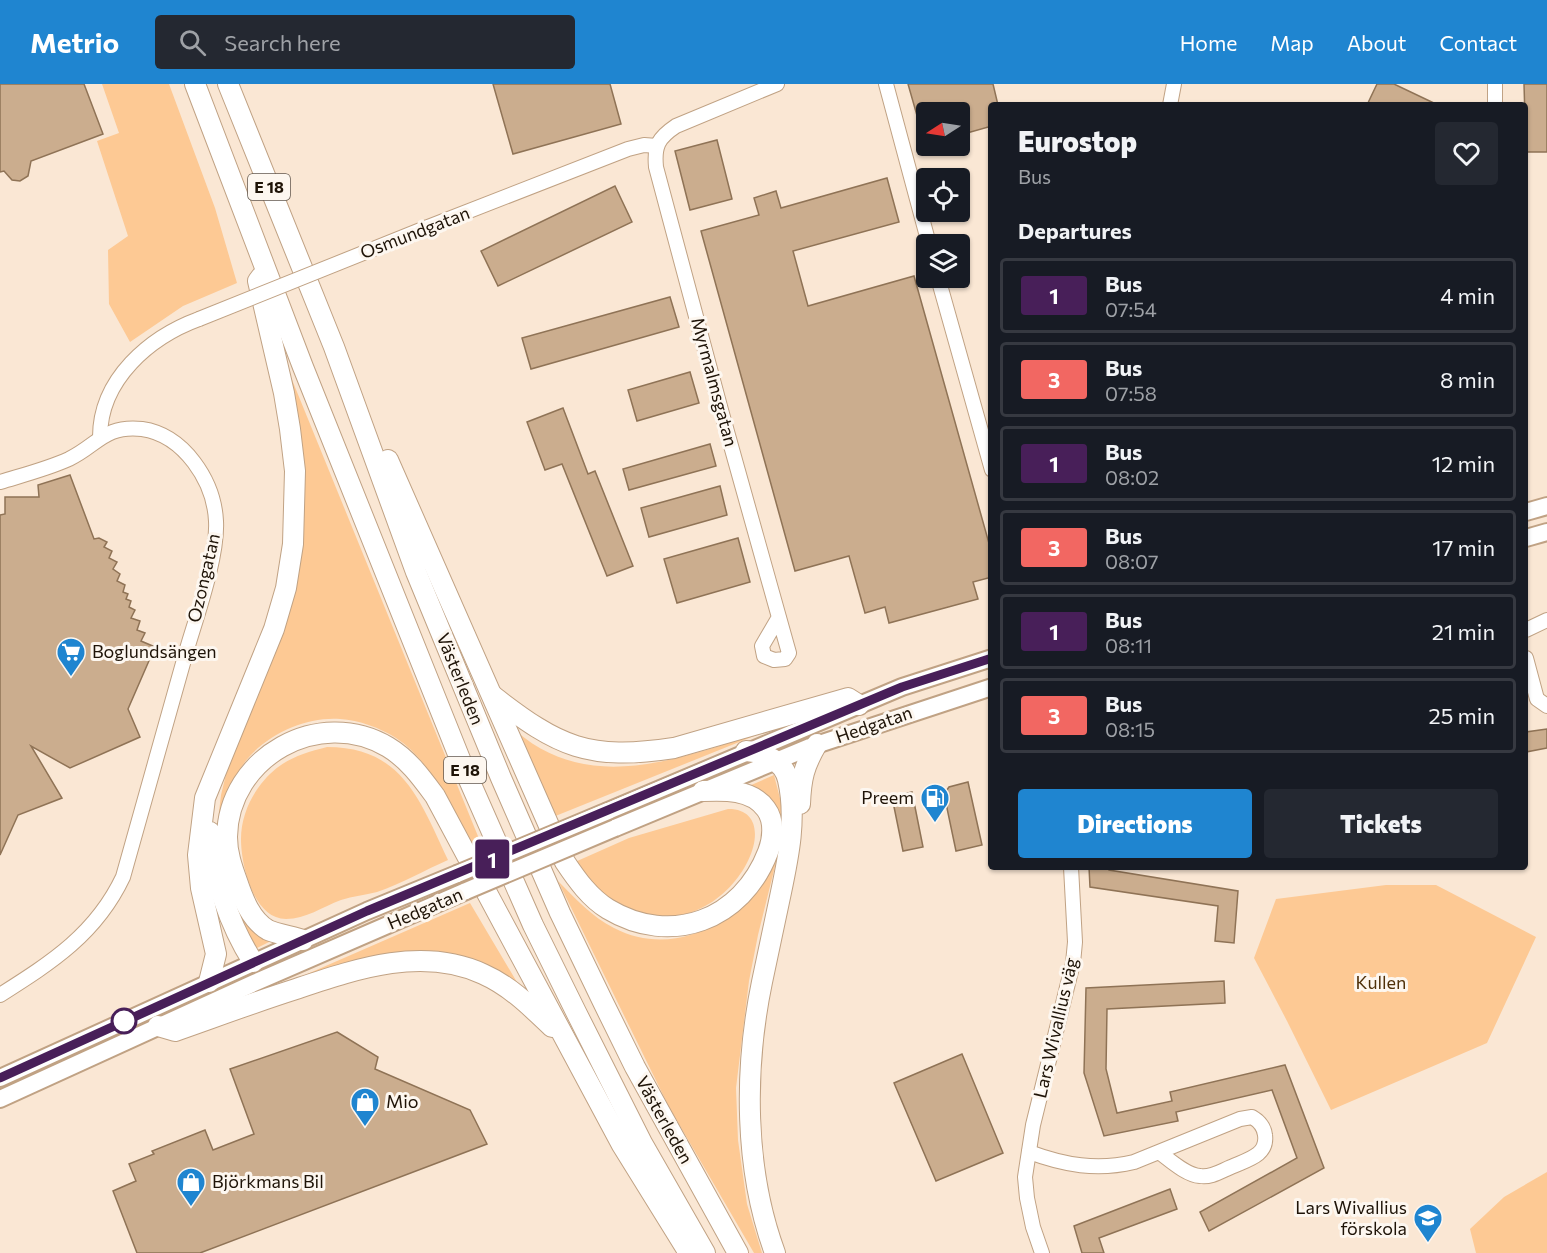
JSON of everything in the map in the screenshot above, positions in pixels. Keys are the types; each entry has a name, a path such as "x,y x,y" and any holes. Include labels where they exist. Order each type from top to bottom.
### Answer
{"highway":[{"name":"Västerleden","path":"195,84 265,269 462,764 533,925 642,1143 705,1253"},
{"name":"Västerleden","path":"228,84 334,347 416,572 453,665 560,913 635,1067 738,1253"},
{"name":"E 18","path":"209,982 216,954 199,877 198,855 205,798 274,629 286,588 293,544 295,471 284,393 258,281 265,269"},
{"name":"E 18","path":"334,347 341,357 383,446 565,862 589,894 607,908 631,921 653,927 678,927 702,921 719,913 737,900 751,885 763,865 772,842 772,824 767,810 757,800 729,790 703,791"},
{"name":"E 18","path":"490,694 531,725 553,738 577,747 610,753 651,752 674,748 848,698 859,705"},
{"name":"E 18","path":"303,940 288,934 270,931 251,912 240,891 228,851 227,838 234,799 250,772 260,761 283,744 322,733 345,733 364,737 389,748 412,766 435,796 621,1145 689,1253"},
{"path":"792,814 800,808 804,767 814,746"},
{"path":"746,751 758,752 776,761 785,770 792,814 790,852 758,1005 751,1082 752,1142 756,1172 761,1204 775,1253"},
{"name":"E 18","path":"203,821 210,829 212,858 231,919 257,971"},
{"name":"E 18","path":"158,1026 175,1031 273,996 375,965 433,961 467,968 497,981 524,1000 564,1039"}],"main road":[{"path":"1528,511 1547,506"},
{"path":"1528,537 1547,532"},
{"name":"Hedgatan","path":"0,1099 158,1026 257,971 303,940 377,907 859,705 923,680 988,659"},
{"name":"Hedgatan","path":"0,1078 209,982 257,971 466,891 814,746 988,688"}],"street":[{"path":"657,146 664,134 676,126 777,84"},
{"path":"886,84 926,234"},
{"path":"1171,102 1174,84"},
{"path":"1495,84 1495,102"},
{"name":"Osmundgatan","path":"100,437 100,426 115,386 135,358 164,335 428,226 628,149 644,145 657,146"},
{"name":"Myrmalmsgatan","path":"657,146 656,167 779,617"},
{"path":"941,288 988,456"},
{"name":"Ozongatan","path":"0,482 70,458 100,437 116,430 142,429 167,436 189,455 202,476 213,503 216,522 214,548 123,877 107,908 92,927 54,958 0,995"},
{"path":"1528,629 1547,620"},
{"path":"1528,665 1537,699 1547,706"},
{"name":"Lars Wivallius väg","path":"1041,1253 1033,1227 1025,1177 1033,1125 1073,963 1075,942 1071,870"},
{"path":"1029,1152 1068,1164 1116,1166 1134,1162 1240,1119 1252,1117 1259,1121 1266,1139 1264,1149 1258,1155 1209,1177 1197,1176 1159,1152"}],"green space":[{"path":"102,84 169,84 215,208 237,283 183,306 130,342 109,304 108,250 128,236 97,141 119,133"},
{"path":"286,365 482,846 471,851 441,789 421,761 396,738 369,725 340,719 324,719 292,727 262,745 240,769 233,784 223,829 225,849 271,941 253,950 242,932 216,838 221,795 229,762 286,609"},
{"path":"516,731 545,751 575,762 606,766 637,765 669,760 764,732 553,817"},
{"path":"327,747 353,749 374,756 406,781 428,817 448,860 377,892 350,897 307,915 286,919 275,917 265,910 251,888 243,862 241,832 244,817 257,790 276,769 299,755"},
{"path":"774,775 783,810 779,850 749,981 736,1088 738,1140 747,1204 762,1253 754,1253 669,1107 558,881 598,918 628,934 642,938 669,939 709,928 735,914 750,899 765,878 776,854 749,786"},
{"path":"728,809 747,815 755,830 752,851 740,874 721,896 695,911 664,917 630,909 602,894 575,862 629,838"},
{"name":"Kullen","path":"1386,885 1436,885 1536,937 1487,1043 1331,1110 1254,958 1276,899"},
{"path":"470,903 521,989 460,960 250,999"},
{"path":"1547,1172 1547,1253 1476,1253 1470,1229 1504,1197"}],"building":[{"path":"0,84 84,84 103,134 31,161 28,176 20,181 12,180 4,171 0,172"},
{"path":"493,84 610,84 621,124 513,154"},
{"path":"908,84 993,84 997,102 988,102 988,127 970,132 970,102 916,102 916,112"},
{"path":"1377,84 1394,84 1432,102 1368,102"},
{"path":"1524,84 1547,84 1547,152 1528,152 1528,102 1525,102"},
{"path":"717,140 732,199 690,210 675,151"},
{"path":"887,178 899,222 793,251 808,306 914,276 988,540 988,578 973,582 978,599 889,623 885,607 865,613 849,556 795,571 701,231 759,215 754,198 776,191 781,208"},
{"path":"615,186 632,222 498,286 481,251"},
{"path":"670,297 679,327 531,369 522,338"},
{"path":"690,372 699,403 637,421 628,390"},
{"path":"563,408 588,474 595,471 633,566 607,576 562,464 545,470 527,422"},
{"path":"710,444 716,466 629,490 623,469"},
{"name":"Boglundsängen","path":"70,475 94,539 99,538 107,542 104,547 112,551 109,558 117,562 113,569 120,574 117,581 125,585 123,592 128,594 126,599 131,601 129,607 135,610 131,618 140,621 137,630 145,633 141,641 155,647 128,709 140,737 70,768 31,746 62,798 18,815 0,855 0,515 5,514 5,497 39,497 38,485"},
{"path":"720,486 727,515 649,537 641,508"},
{"path":"738,538 750,582 677,603 664,559"},
{"path":"1547,729 1547,748 1528,752 1528,732"},
{"path":"968,782 982,845 956,851 944,794 949,787"},
{"path":"912,792 923,847 903,851 892,797"},
{"path":"1089,870 1109,870 1238,891 1234,943 1215,941 1218,906 1090,887"},
{"path":"1224,981 1225,1003 1107,1009 1106,1069 1117,1113 1172,1101 1170,1092 1285,1065 1324,1168 1209,1231 1200,1212 1297,1158 1272,1090 1176,1112 1178,1121 1104,1136 1084,1073 1086,988"},
{"name":"Mio","path":"337,1032 378,1057 375,1069 470,1110 487,1144 200,1253 137,1253 113,1191 136,1181 129,1164 154,1154 152,1151 205,1130 213,1150 254,1134 230,1069"},
{"path":"962,1054 1003,1153 936,1181 894,1083"},
{"path":"1170,1189 1177,1209 1099,1238 1104,1253 1082,1253 1074,1226"}],"bus line":[{"name":"1","path":"0,1078 382,905 902,687 988,659"}],"place":[{"name":"Boglundsängen","path":"71,678"},
{"name":"Preem","path":"935,824"},
{"name":"Mio","path":"365,1128"},
{"name":"Björkmans Bil","path":"191,1208"},
{"name":"Lars Wivallius förskola","path":"1428,1244"}]}
